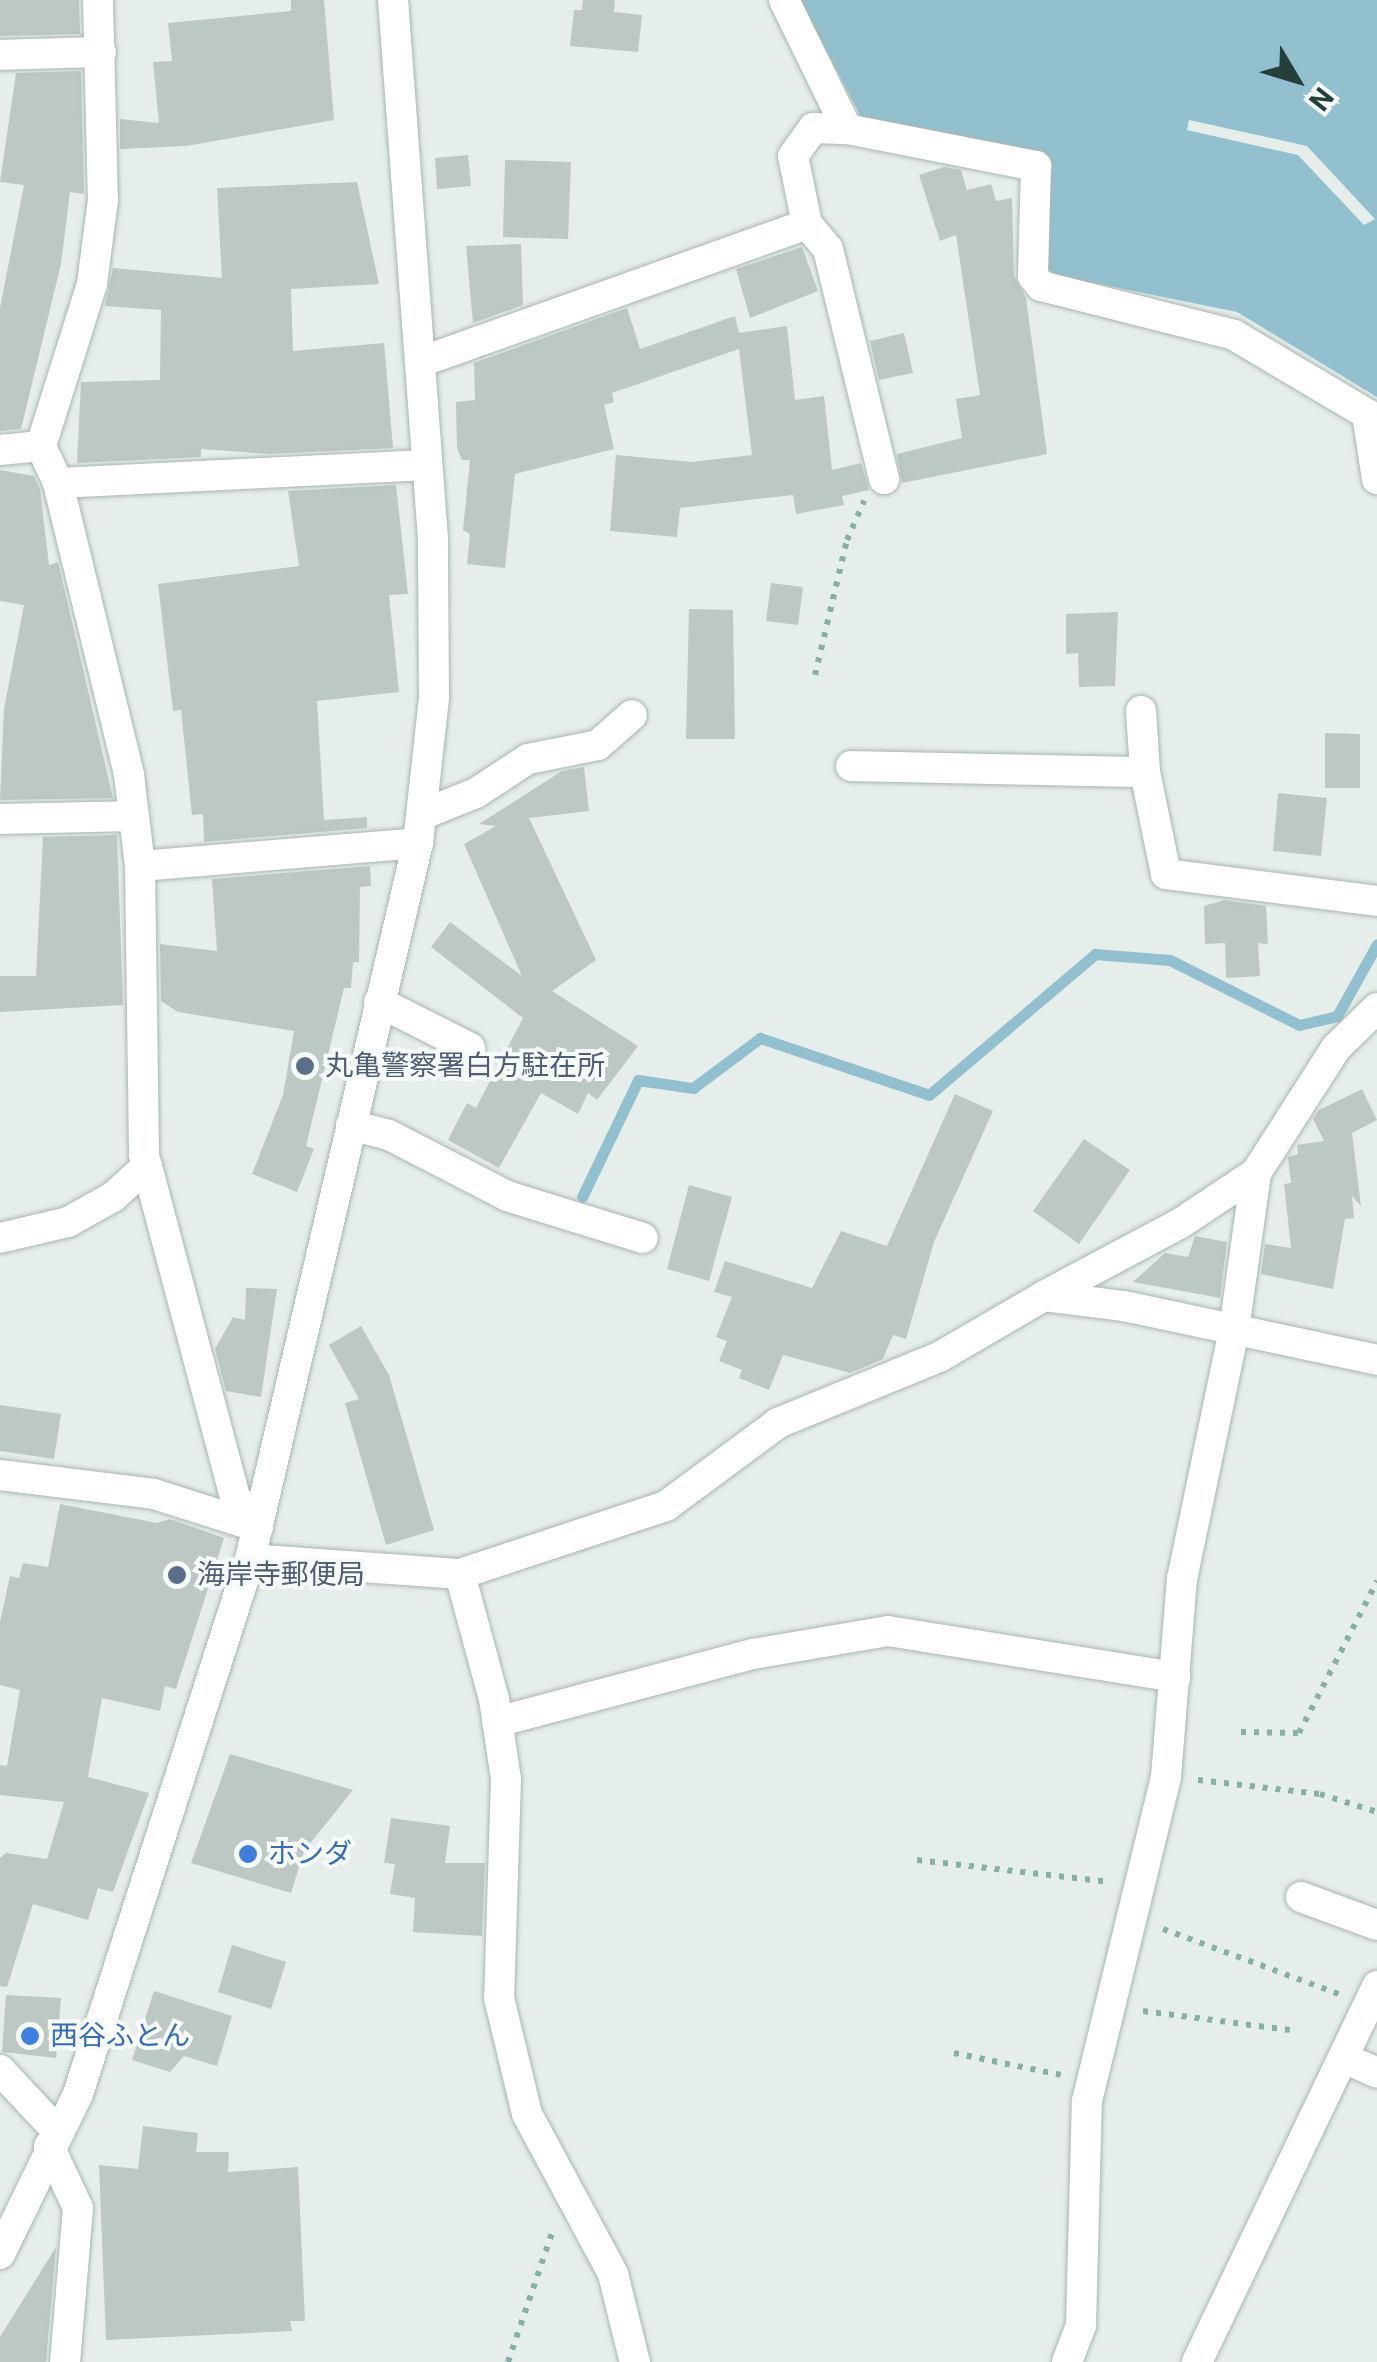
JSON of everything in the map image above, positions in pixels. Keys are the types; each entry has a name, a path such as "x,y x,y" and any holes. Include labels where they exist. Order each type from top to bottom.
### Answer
{"street":[{"path":"98,0 103,200 92,284 41,446 58,483 114,699 134,816 140,866 146,1166 236,1497 258,1527"},
{"path":"0,2254 53,2138 78,2094 166,1838 250,1559 419,829 434,697 428,465 393,0"},
{"path":"784,0 847,129"},
{"path":"0,55 101,52"},
{"path":"882,471 828,249 806,224 793,156 813,128 847,129 1036,166 1033,276 1041,286 1234,334 1367,414 1377,479"},
{"path":"420,362 806,224"},
{"path":"0,450 41,446"},
{"path":"58,483 428,465"},
{"path":"1142,710 1145,772 1166,874 1377,901"},
{"path":"140,866 419,829 528,759 598,745 632,715"},
{"path":"851,766 1145,772"},
{"path":"0,819 134,816"},
{"path":"380,1002 470,1048"},
{"path":"250,1559 460,1574 666,1506 778,1423 941,1356 1181,1223 1256,1173 1336,1048 1377,1008"},
{"path":"351,1125 389,1135 507,1196 643,1238"},
{"path":"0,1238 68,1222 113,1197 146,1166"},
{"path":"1067,2362 1081,2325 1092,2082 1144,1886 1166,1776 1182,1579 1234,1330 1256,1173"},
{"path":"1044,1296 1377,1360"},
{"path":"0,1475 154,1494 258,1527"},
{"path":"460,1574 498,1722 506,1780 500,1998 527,2114 613,2274 635,2362"},
{"path":"498,1722 753,1654 888,1631 1175,1677"},
{"path":"1302,1897 1377,1925"},
{"path":"1197,2362 1373,1995"},
{"path":"1344,2058 1377,2072"},
{"path":"0,2070 53,2138 78,2208 65,2362"}],"path":[{"path":"816,675 847,540 882,471"},
{"path":"1241,1732 1299,1733 1377,1582"},
{"path":"1166,1776 1320,1794 1377,1812"},
{"path":"917,1860 1144,1886"},
{"path":"1162,1929 1373,1995"},
{"path":"1110,2003 1183,2021 1290,2030"},
{"path":"954,2053 1092,2082"},
{"path":"508,2362 568,2189"}],"water":[{"path":"800,0 1377,0 1377,397 1237,312 1055,275 1048,269 1048,162 871,124 860,115","holes":["1189,120 1307,146 1375,219 1364,225 1298,155 1187,130"]}],"building":[{"path":"0,0 79,0 80,34 0,36"},
{"path":"291,0 324,0 334,120 186,146 120,149 120,119 159,123 153,62 172,61 168,23 291,11"},
{"path":"583,0 615,0 614,12 642,15 638,52 570,46 574,10 582,10"},
{"path":"81,71 84,194 70,192 61,264 21,429 0,431 0,308 24,185 0,182 16,73"},
{"path":"468,155 471,186 437,189 435,158"},
{"path":"505,160 571,162 568,239 503,237"},
{"path":"944,167 961,170 967,190 991,184 996,201 1012,198 1014,276 1026,298 1047,454 902,483 897,454 962,438 956,399 980,395 956,235 940,241 919,175"},
{"path":"357,182 379,284 291,289 293,351 384,343 393,448 268,454 201,449 201,457 77,463 81,382 160,380 161,310 105,306 113,268 222,278 217,188"},
{"path":"521,244 523,305 473,323 466,246"},
{"path":"802,247 818,291 750,318 736,269"},
{"path":"627,308 640,349 735,316 739,333 787,326 795,400 824,396 832,470 861,463 869,490 842,496 844,505 796,514 793,495 680,508 677,537 610,531 616,455 692,462 752,455 739,349 612,393 614,402 604,405 614,449 515,474 505,568 467,564 470,534 463,530 470,460 462,460 457,448 456,402 475,400 474,363"},
{"path":"904,333 913,373 879,380 870,341"},
{"path":"0,470 34,476 40,489 49,565 58,562 113,798 0,800 4,709 24,605 0,601"},
{"path":"396,485 408,594 389,595 399,692 317,701 324,820 367,817 367,828 204,842 203,814 192,815 181,710 173,711 158,584 299,566 288,491"},
{"path":"771,583 803,587 798,625 766,621"},
{"path":"689,609 733,610 735,739 686,739"},
{"path":"1118,612 1115,686 1079,687 1078,653 1066,654 1066,614"},
{"path":"1325,733 1360,734 1360,788 1325,788"},
{"path":"584,767 589,811 529,818 596,960 552,991 638,1046 597,1100 588,1093 578,1114 541,1093 499,1168 448,1140 467,1103 476,1108 523,1018 431,947 450,922 522,976 464,844 496,826 479,824 562,771"},
{"path":"1278,793 1327,798 1321,856 1273,851"},
{"path":"117,835 123,1005 0,1012 0,976 36,976 43,837"},
{"path":"370,866 371,886 360,887 359,962 353,962 351,988 344,988 306,1146 314,1149 297,1192 252,1174 283,1095 294,1031 178,1012 161,1001 160,944 217,951 212,879"},
{"path":"1224,900 1266,906 1268,944 1258,943 1260,976 1226,978 1225,943 1205,944 1204,906"},
{"path":"1362,1089 1377,1120 1352,1133 1361,1206 1352,1196 1354,1218 1345,1219 1333,1289 1261,1274 1265,1244 1291,1248 1284,1184 1291,1183 1288,1157 1298,1154 1297,1145 1324,1141 1313,1119 1319,1110"},
{"path":"955,1094 993,1111 934,1242 906,1339 893,1335 883,1359 850,1373 783,1355 769,1390 739,1378 742,1370 719,1361 727,1341 716,1337 732,1297 714,1292 725,1261 812,1288 841,1231 887,1246"},
{"path":"1084,1139 1130,1170 1079,1244 1033,1211"},
{"path":"689,1185 732,1197 709,1281 667,1269"},
{"path":"1195,1236 1227,1242 1220,1298 1133,1282 1165,1253 1188,1257"},
{"path":"246,1288 277,1289 261,1397 226,1391 215,1349 233,1317 245,1320"},
{"path":"361,1326 389,1375 434,1530 386,1545 345,1403 359,1399 329,1345"},
{"path":"0,1405 61,1414 54,1459 0,1451"},
{"path":"60,1504 157,1523 170,1519 224,1538 176,1689 165,1686 160,1711 102,1698 88,1777 149,1793 113,1892 98,1888 88,1920 33,1904 7,1987 0,1986 0,1858 6,1853 47,1859 64,1802 0,1795 0,1765 7,1766 20,1690 0,1685 0,1622 10,1576 19,1578 23,1563 48,1567"},
{"path":"230,1754 353,1790 304,1851 291,1893 191,1863"},
{"path":"391,1818 450,1826 445,1863 485,1863 482,1936 413,1932 415,1898 390,1894 395,1864 384,1863"},
{"path":"232,1945 286,1962 271,2009 218,1992"},
{"path":"154,1991 232,2016 217,2066 184,2056 170,2072 132,2060"},
{"name":"西谷ふとん","path":"6,1995 61,1998 56,2058 2,2052"},
{"path":"143,2126 198,2133 196,2152 229,2152 228,2172 298,2167 305,2321 290,2321 292,2331 106,2340 99,2165 138,2169"},
{"path":"56,2247 46,2362 0,2362 0,2337"}],"waterway":[{"path":"582,1197 638,1080 693,1088 760,1038 929,1095 1095,954 1170,960 1299,1025 1337,1016 1377,944"}],"place":[{"name":"丸亀警察署白方駐在所","path":"305,1066"},
{"name":"海岸寺郵便局","path":"177,1575"},
{"name":"ホンダ","path":"248,1854"},
{"name":"西谷ふとん","path":"30,2036"}]}
